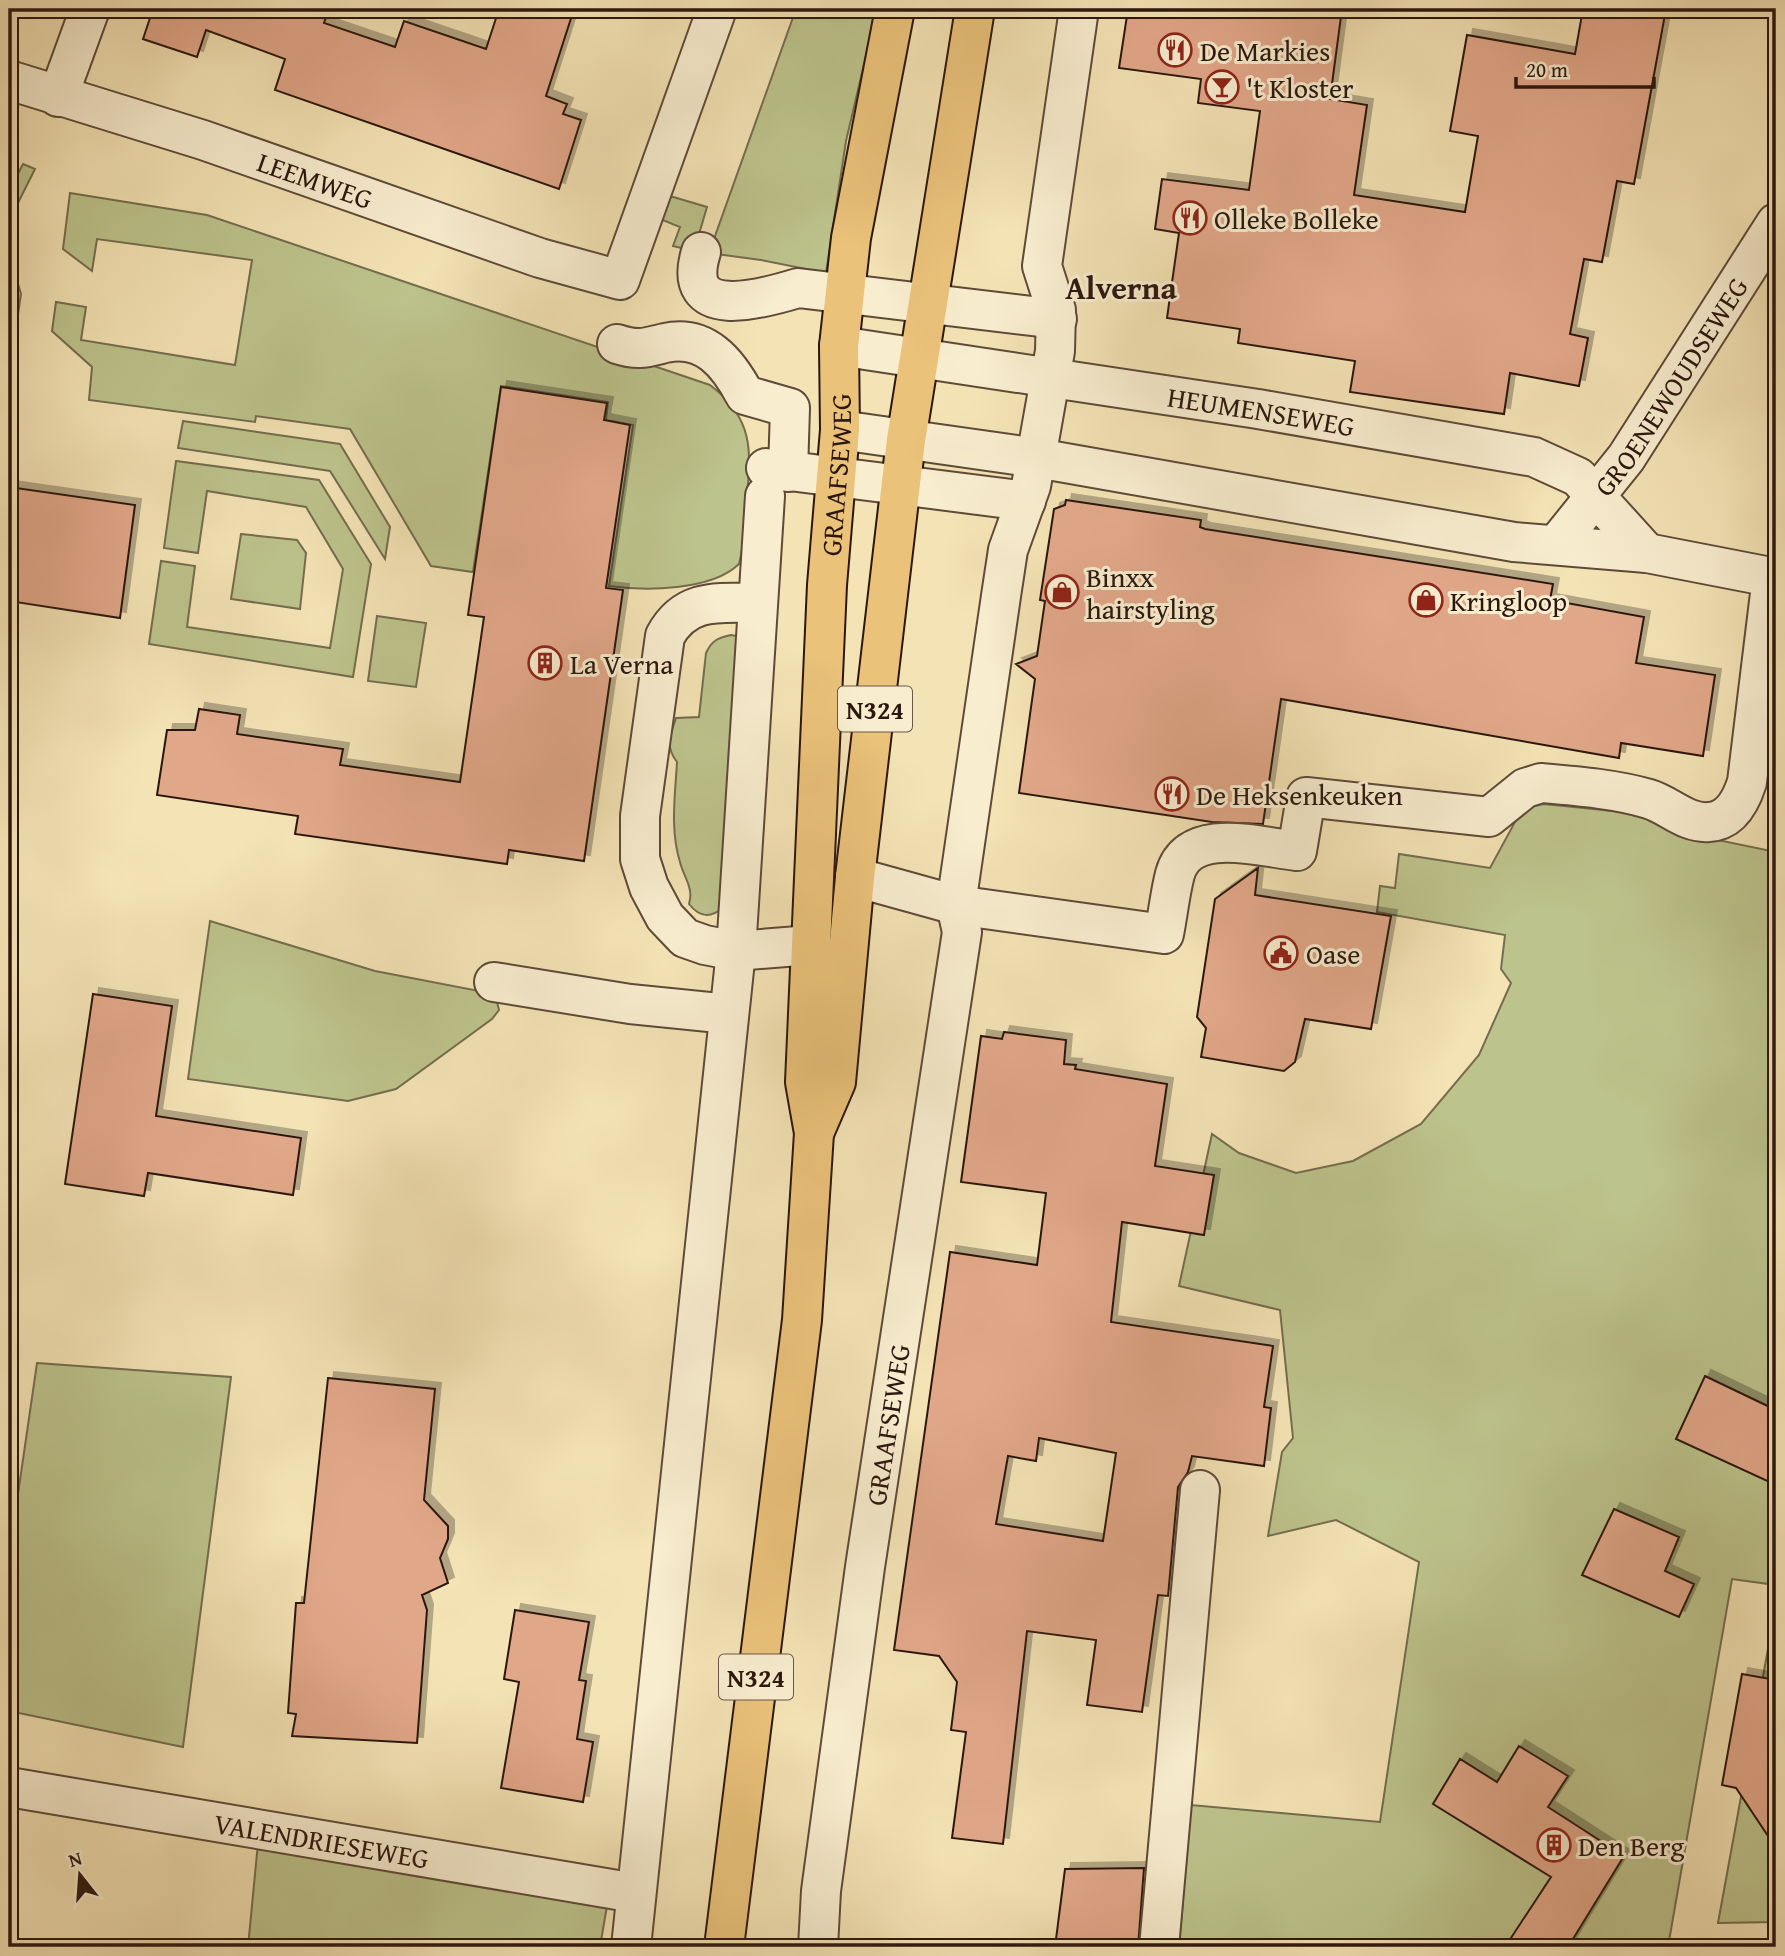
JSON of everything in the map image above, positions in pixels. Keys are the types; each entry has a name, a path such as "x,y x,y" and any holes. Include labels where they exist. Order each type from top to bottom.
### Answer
{"main road":[{"name":"GRAAFSEWEG","path":"724,1947 802,1320 814,1133 805,1082 827,584 840,430 839,346 851,239 895,9"},
{"name":"GRAAFSEWEG","path":"814,1133 836,1082 855,877 900,486 926,305 975,9"}],"street":[{"path":"58,97 90,9"},
{"name":"LEEMWEG","path":"9,80 204,140 540,258 620,280 717,9"},
{"name":"GRAAFSEWEG","path":"818,1947 821,1891 865,1566 962,932 956,905 1000,596 1008,550 1026,501 1037,458 1051,378 1057,319 1041,266 1079,9"},
{"name":"GROENEWOUDSEWEG","path":"1556,545 1626,458 1776,223"},
{"path":"701,252 695,270 698,283 718,299 732,302 765,299 797,288 1057,319"},
{"path":"722,359 732,302"},
{"path":"617,344 649,349 661,344 687,342 709,349 722,359 746,395 790,408 773,478 758,603 736,951 631,1947"},
{"name":"HEUMENSEWEG","path":"839,346 1090,383 1459,442 1534,457 1578,477 1597,496 1620,527 1647,553"},
{"path":"1075,465 1061,446 1056,426 1060,407 1069,394 1090,383"},
{"path":"840,430 1037,458 1514,542 1647,553 1774,577 1747,782 1743,796 1726,817 1709,822 1692,820 1645,798 1541,783 1525,788 1489,817 1306,797 1297,851 1214,842 1183,858 1175,873 1164,934 956,905 855,877"},
{"path":"773,478 835,479 1026,501"},
{"path":"758,603 712,603 691,609 673,620 665,636 640,816 640,859 649,887 665,917 685,938 736,951 811,945"},
{"path":"495,982 630,1004 729,1014"},
{"path":"1159,1947 1200,1490"},
{"name":"VALENDRIESEWEG","path":"9,1787 635,1893"}],"green space":[{"path":"796,9 877,9 846,141 826,273 709,253"},
{"path":"23,164 35,169 17,205 9,213 9,191"},
{"path":"70,193 207,215 710,385 736,411 747,439 749,470 739,564 712,580 695,584 659,588 609,586 633,425 606,420 608,402 501,386 473,572 431,566 350,429 256,416 255,422 89,400 92,367 52,331 56,302 86,307 81,340 235,365 252,260 97,239 92,271 63,249"},
{"path":"670,196 707,207 694,251 673,246 680,227 660,219"},
{"path":"9,272 16,277 21,294 9,374"},
{"path":"183,421 340,444 390,527 385,559 330,471 178,448"},
{"path":"176,461 319,480 371,564 353,677 149,644 161,561 195,566 187,627 330,648 343,569 306,507 207,491 198,553 164,548"},
{"path":"241,534 297,540 306,553 300,609 231,599"},
{"path":"377,616 426,623 416,687 368,681"},
{"path":"731,635 741,637 724,907 706,915 697,912 689,904 689,888 677,850 674,813 677,762 671,751 670,741 676,718 699,717 706,653 716,640"},
{"path":"1544,804 1643,814 1684,833 1776,852 1776,1585 1732,1579 1668,1947 1179,1947 1191,1805 1380,1822 1419,1562 1336,1520 1268,1536 1282,1452 1293,1438 1280,1310 1179,1286 1212,1134 1239,1153 1296,1173 1353,1161 1421,1124 1479,1055 1511,983 1501,969 1505,935 1377,912 1380,886 1395,888 1399,854 1490,868 1522,809"},
{"path":"210,921 375,971 495,994 499,1010 492,1019 396,1089 348,1101 188,1079"},
{"path":"37,1363 231,1377 183,1747 9,1711 9,1556"},
{"path":"1776,1605 1776,1922 1718,1923"},
{"path":"258,1843 608,1900 600,1947 248,1947"}],"building":[{"path":"153,9 329,9 324,23 395,47 404,21 486,49 499,9 574,9 546,96 567,104 563,114 581,120 559,189 275,90 285,59 206,30 197,57 143,39"},
{"path":"1128,9 1342,9 1330,99 1367,105 1354,195 1465,212 1478,136 1450,131 1467,35 1575,54 1583,9 1666,9 1634,184 1617,181 1602,262 1584,259 1570,334 1588,338 1579,386 1510,373 1504,414 1350,392 1355,361 1238,343 1240,329 1167,318 1179,233 1155,229 1162,179 1249,190 1260,111 1198,103 1201,79 1119,68"},
{"name":"La Verna","path":"501,387 607,403 604,420 630,425 606,588 623,590 584,861 509,850 507,864 295,834 298,816 157,795 167,730 195,730 199,709 240,715 237,734 343,749 340,765 460,782 484,617 468,615"},
{"path":"9,487 135,505 120,618 9,601"},
{"path":"1066,500 1201,520 1200,527 1205,529 1553,584 1550,600 1644,617 1636,663 1715,675 1703,756 1621,743 1619,758 1281,699 1263,824 1212,822 1019,793 1035,679 1016,664 1037,656 1045,601 1040,600 1054,509 1065,505"},
{"path":"1258,868 1255,895 1391,916 1371,1029 1305,1019 1295,1062 1284,1071 1201,1057 1206,1028 1197,1017 1215,899"},
{"path":"93,994 172,1006 156,1116 301,1138 293,1195 148,1173 144,1196 65,1184"},
{"path":"1004,1032 1066,1040 1064,1064 1076,1065 1075,1069 1167,1084 1155,1166 1214,1175 1204,1235 1122,1222 1111,1322 1273,1346 1264,1407 1271,1408 1264,1466 1192,1456 1188,1472 1178,1487 1168,1596 1158,1595 1142,1712 1087,1705 1096,1640 1027,1631 1003,1844 952,1838 966,1732 951,1730 957,1682 939,1656 894,1650 950,1252 1037,1265 1046,1193 961,1182 981,1036 1002,1039","holes":["1039,1438 1116,1453 1103,1541 996,1524 1008,1456 1036,1461"]},
{"path":"1705,1376 1776,1410 1776,1485 1676,1439"},
{"path":"328,1378 435,1389 424,1500 448,1526 448,1539 440,1558 448,1583 422,1595 427,1610 417,1743 292,1736 296,1714 288,1713 296,1603 304,1603"},
{"path":"1614,1509 1679,1537 1665,1571 1694,1584 1679,1617 1582,1575"},
{"path":"515,1610 589,1622 579,1680 586,1681 577,1739 593,1742 583,1802 501,1788 519,1682 504,1679"},
{"path":"1742,1674 1776,1680 1776,1848 1736,1788 1722,1785"},
{"name":"Den Berg","path":"1519,1746 1568,1776 1548,1807 1624,1856 1568,1947 1505,1947 1551,1877 1433,1804 1460,1759 1497,1782"},
{"path":"1144,1868 1138,1947 1055,1947 1065,1869"}],"place":[{"name":"De Markies","path":"1175,50"},
{"name":"'t Kloster","path":"1222,87"},
{"name":"Olleke Bolleke","path":"1190,218"},
{"name":"Binxx hairstyling","path":"1062,592"},
{"name":"Kringloop","path":"1426,600"},
{"name":"La Verna","path":"545,663"},
{"name":"De Heksenkeuken","path":"1172,794"},
{"name":"Oase","path":"1281,953"},
{"name":"Den Berg","path":"1554,1845"}],"district":[{"name":"Alverna","path":"1121,287"}]}
